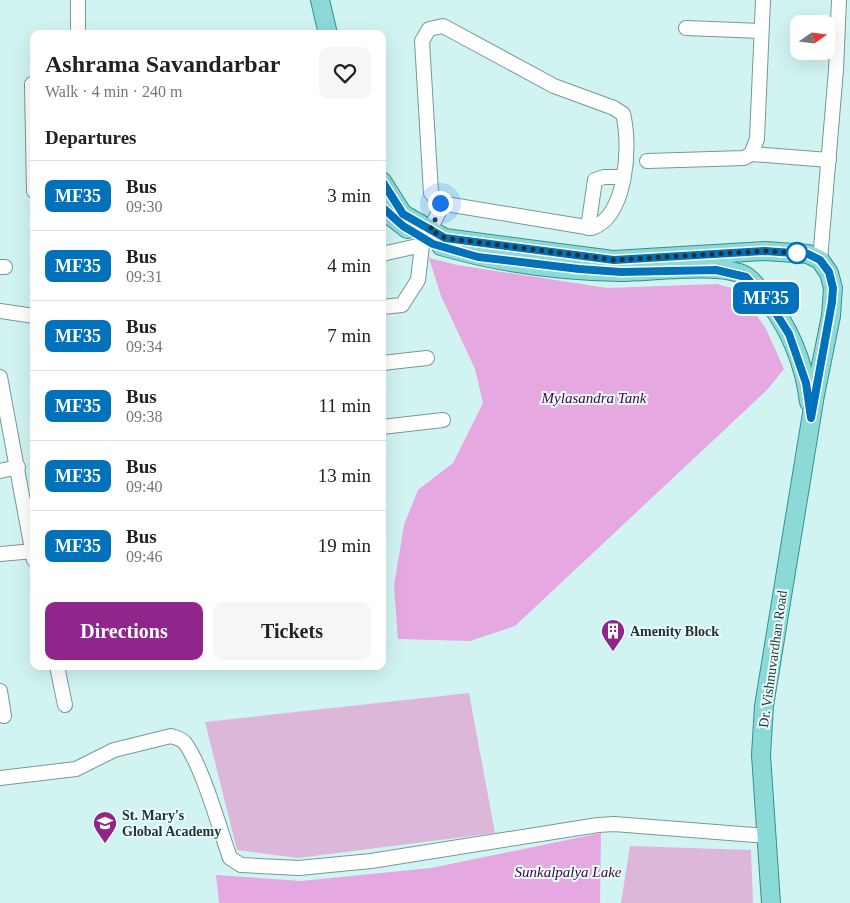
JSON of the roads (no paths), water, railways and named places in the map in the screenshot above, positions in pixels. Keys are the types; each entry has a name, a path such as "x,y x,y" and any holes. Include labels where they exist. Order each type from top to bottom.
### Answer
{"main road":[{"path":"320,0 327,30"},
{"path":"331,0 337,30"},
{"name":"Dr. Vishnuvardhan Road","path":"386,187 403,214 433,244 478,257 621,272 716,270 746,277 770,304 789,334 804,375 811,418"},
{"name":"Dr. Vishnuvardhan Road","path":"386,211 392,218 426,238 445,238 614,260 765,251 808,254 820,260 829,272 833,288 832,306 811,418 764,706 761,756 771,903"}],"street":[{"path":"78,0 78,30"},
{"path":"751,154 757,139 763,0"},
{"path":"820,260 844,25 839,0"},
{"path":"443,26 554,86 614,108 623,114 626,128 626,161 623,177 619,195 610,216 602,225 588,228 440,203 431,193 422,41 429,28 443,26"},
{"path":"686,28 762,31"},
{"path":"647,161 744,158 751,154 829,160"},
{"path":"588,228 595,180 604,177 623,177"},
{"path":"386,307 402,305 418,280 426,238 440,210 440,203"},
{"path":"386,253 426,238"},
{"path":"0,311 30,315"},
{"path":"386,363 427,358"},
{"path":"0,377 2,400 18,468 30,537"},
{"path":"386,427 444,420"},
{"path":"0,471 18,468"},
{"path":"0,554 30,554"},
{"path":"58,670 65,705"},
{"path":"0,691 4,716"},
{"path":"0,778 70,770 114,750 171,736 179,738 184,742 198,772 230,858 240,865 299,868 371,861 614,824 766,836"}],"water":[{"name":"Mylasandra Tank","path":"429,258 457,265 607,288 717,284 739,290 766,329 784,369 767,390 515,626 470,641 398,639 394,586 404,525 418,490 453,463 483,403 475,369 441,296"},
{"name":"Sunkalpalya Lake","path":"601,833 600,903 219,903 216,875 301,881 431,868"}],"place":[{"name":"Amenity Block","path":"613,652"},
{"name":"St. Mary's Global Academy","path":"105,844"}]}
